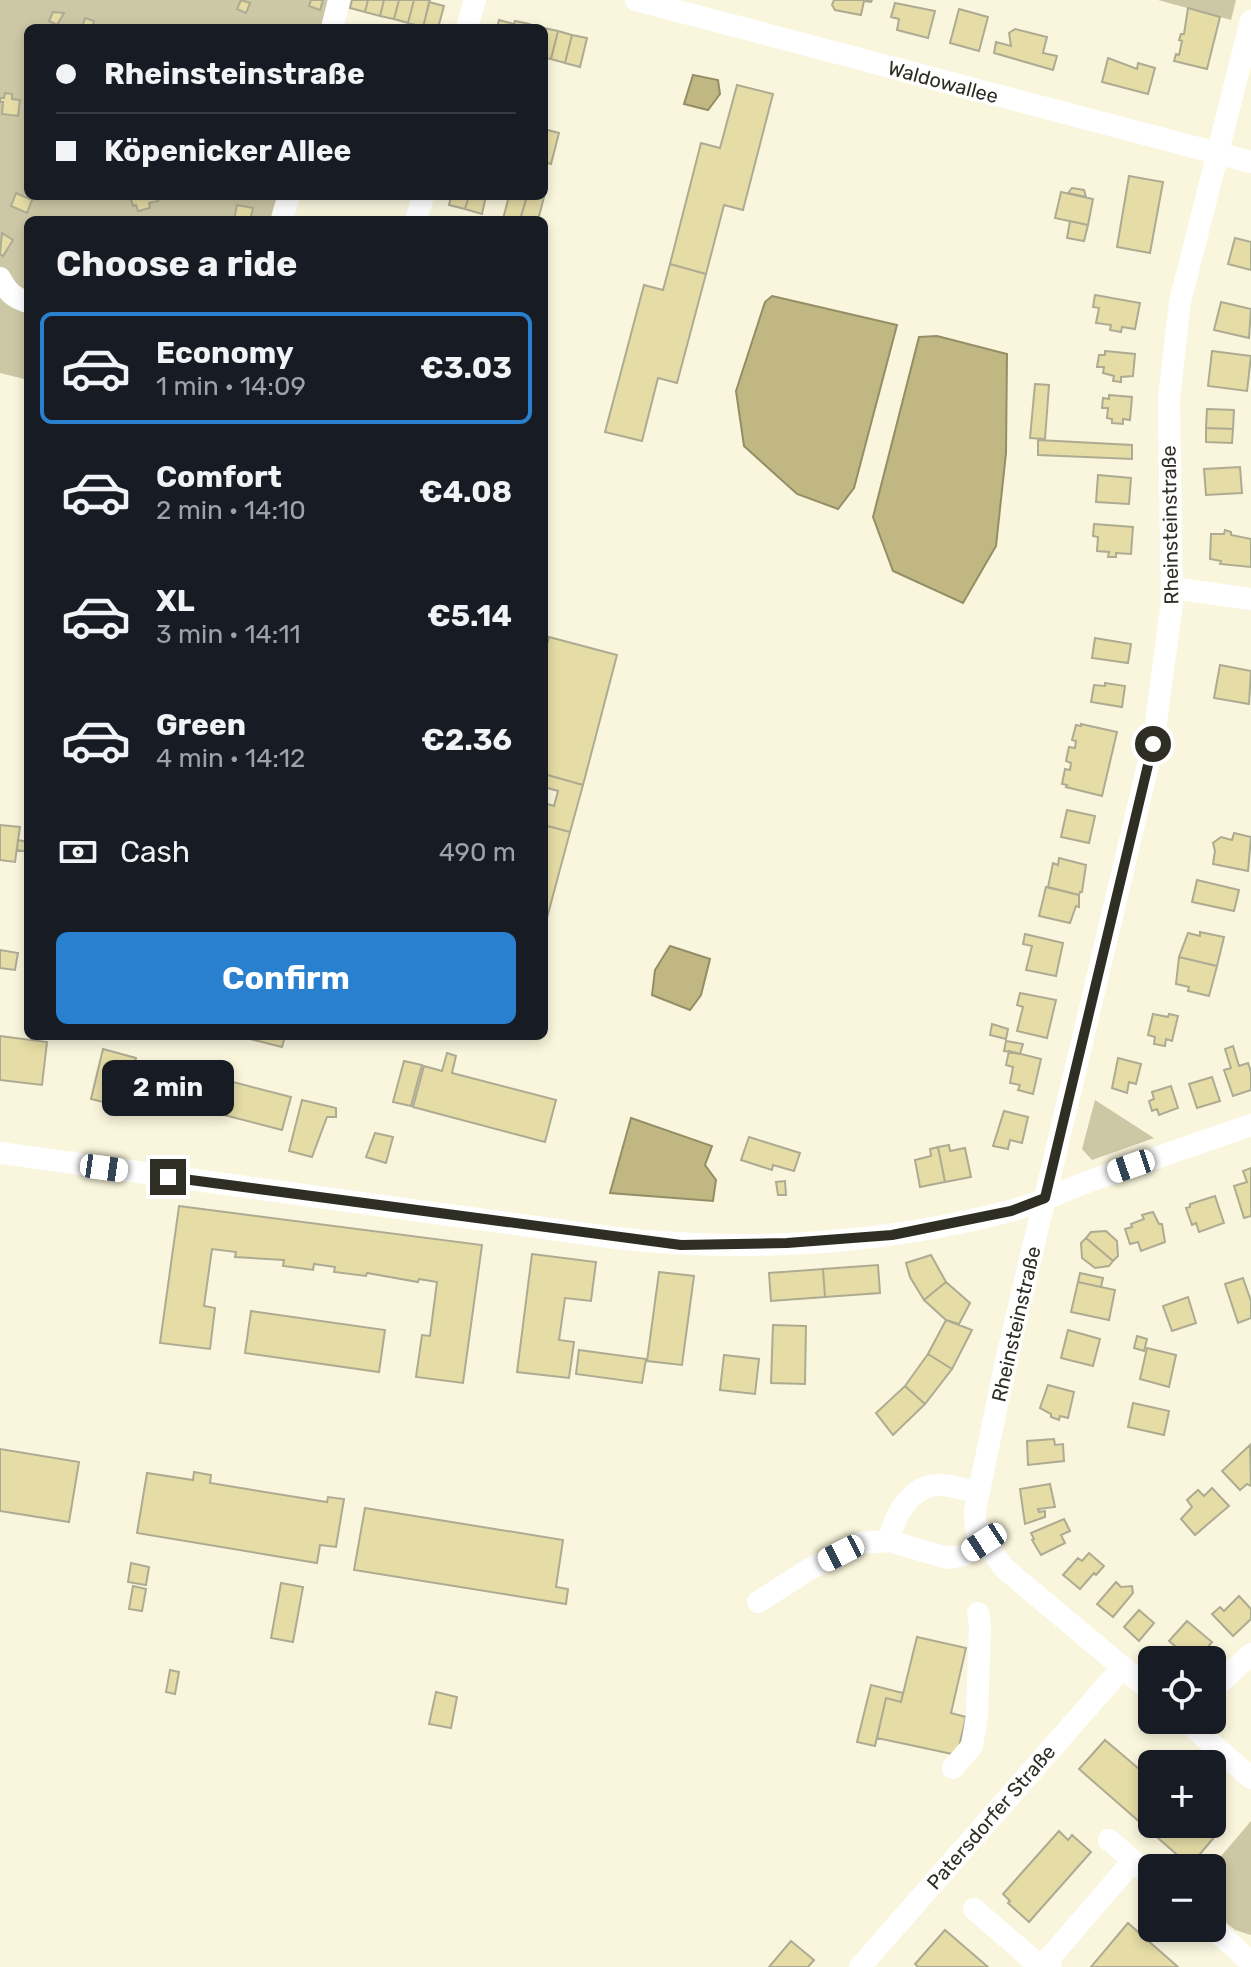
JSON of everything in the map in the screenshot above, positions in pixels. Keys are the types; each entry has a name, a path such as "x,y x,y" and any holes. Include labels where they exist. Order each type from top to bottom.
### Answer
{"street":[{"path":"333,24 339,0"},
{"path":"468,24 475,0"},
{"name":"Waldowallee","path":"640,0 1251,162"},
{"name":"Rheinsteinstraße","path":"984,1542 976,1530 977,1492 1153,744 1173,588 1169,398 1180,302 1251,21"},
{"path":"0,278 6,289 24,301"},
{"path":"1173,588 1251,599"},
{"path":"0,1153 681,1245 787,1243 892,1235 996,1214 1251,1125"},
{"path":"889,1541 892,1525 919,1489 938,1484 977,1492"},
{"path":"758,1602 808,1570 860,1543 889,1541 948,1558 964,1555 984,1542 1004,1568 1138,1680"},
{"path":"953,1768 972,1746 977,1715 978,1613"},
{"path":"1226,1677 1251,1654"},
{"name":"Patersdorfer Straße","path":"865,1965 1123,1667"},
{"path":"1201,1734 1251,1778"},
{"path":"1109,1840 1138,1865"},
{"path":"974,1909 1034,1961 1048,1965 1133,1861"},
{"path":"1226,1940 1251,1962"}],"shaded area":[{"path":"0,0 330,0 324,24 24,24 24,200 276,200 271,216 24,216 24,379 0,373"},
{"path":"1158,0 1236,0 1231,20"},
{"path":"693,75 718,80 720,94 708,110 684,104"},
{"path":"772,296 897,325 854,488 838,509 797,494 744,446 736,391 765,302"},
{"path":"937,336 1007,354 1006,453 996,546 963,603 893,571 873,517 919,337"},
{"path":"670,946 710,959 701,995 690,1010 652,995 655,970"},
{"path":"1095,1100 1154,1138 1092,1160 1082,1149"},
{"path":"631,1118 712,1146 705,1165 716,1180 713,1201 610,1193"},
{"path":"1251,1821 1251,1935 1235,1930 1226,1923 1226,1854 1223,1854"}],"building":[{"path":"241,0 250,3 246,13 237,9"},
{"path":"311,0 323,0 320,10 309,6"},
{"path":"352,0 368,0 365,12 350,8"},
{"path":"368,0 384,0 380,16 365,12"},
{"path":"384,0 399,0 394,19 380,16"},
{"path":"399,0 414,0 408,23 394,19"},
{"path":"414,0 430,0 424,24 408,23"},
{"path":"834,0 872,0 864,1 861,15 835,10 832,5"},
{"path":"429,2 444,6 439,24 424,24"},
{"path":"895,3 935,11 928,38 897,30 899,19 891,17"},
{"path":"1188,8 1220,17 1207,69 1174,61 1176,54 1179,55 1182,41 1179,40 1184,34"},
{"path":"959,9 988,17 979,51 950,43"},
{"path":"53,12 64,13 58,24 49,21"},
{"path":"85,18 94,21 93,24 83,24"},
{"path":"548,29 558,31 551,59 548,59"},
{"path":"1015,29 1047,37 1043,53 1057,56 1053,70 994,53 996,42 1011,46 1009,33"},
{"path":"558,31 572,35 565,63 551,59"},
{"path":"572,35 587,38 580,67 565,63"},
{"path":"1108,58 1137,69 1138,63 1155,68 1148,94 1102,82"},
{"path":"737,85 773,94 743,210 724,205 706,274 670,264 701,143 720,148"},
{"path":"5,93 12,94 12,99 20,100 18,116 2,114 3,102 0,98 4,98"},
{"path":"548,130 559,133 551,164 548,163"},
{"path":"1129,176 1163,182 1150,253 1117,247"},
{"path":"1072,188 1084,190 1086,197 1068,193"},
{"path":"1061,192 1093,199 1088,225 1055,218"},
{"path":"16,193 24,196 24,200 32,200 27,213 11,206"},
{"path":"131,200 158,200 149,203 150,208 138,211 136,205 133,206"},
{"path":"450,200 468,200 465,209 449,205"},
{"path":"468,200 485,200 482,214 465,209"},
{"path":"508,200 526,200 521,216 504,216"},
{"path":"526,200 543,200 539,216 521,216"},
{"path":"237,205 253,208 251,216 235,216"},
{"path":"1070,221 1088,225 1084,241 1067,238"},
{"path":"2,233 13,240 3,256 0,254"},
{"path":"1235,238 1251,242 1251,270 1228,264"},
{"path":"670,264 706,274 677,383 658,378 642,441 605,432 644,285 663,290"},
{"path":"1095,295 1140,303 1135,329 1122,327 1121,332 1110,330 1111,325 1096,323 1099,308 1093,307"},
{"path":"1221,302 1251,309 1249,338 1214,330"},
{"path":"1105,351 1135,354 1133,376 1121,377 1121,382 1113,381 1114,376 1103,373 1104,367 1097,367 1099,355 1105,355"},
{"path":"1212,351 1251,356 1247,391 1208,386"},
{"path":"1035,384 1049,385 1045,439 1030,438"},
{"path":"1109,395 1132,397 1130,420 1123,419 1123,424 1112,423 1112,419 1107,418 1108,408 1102,408 1103,398 1109,399"},
{"path":"1207,409 1234,410 1233,429 1206,428"},
{"path":"1206,428 1233,429 1232,443 1206,442"},
{"path":"1038,440 1132,445 1132,459 1038,455"},
{"path":"1240,467 1242,493 1206,495 1204,469"},
{"path":"1098,475 1131,478 1129,504 1096,502"},
{"path":"1094,524 1133,527 1131,554 1116,553 1116,557 1108,557 1109,552 1097,551 1098,537 1093,536"},
{"path":"1225,530 1231,535 1251,539 1251,567 1220,564 1221,561 1210,559 1211,534 1224,534"},
{"path":"549,637 617,655 583,785 548,775"},
{"path":"1095,638 1131,644 1128,663 1092,658"},
{"path":"1220,665 1251,671 1249,704 1214,698"},
{"path":"1105,683 1125,686 1122,707 1091,702 1094,685 1105,686"},
{"path":"1076,725 1117,732 1102,796 1062,784 1065,769 1070,770 1071,763 1066,761 1069,747 1075,748 1076,741 1072,740"},
{"path":"548,775 583,785 570,832 548,826 548,804 554,806 558,791 548,788"},
{"path":"1067,810 1095,816 1089,843 1061,837"},
{"path":"0,825 20,827 15,862 0,860"},
{"path":"548,826 570,832 548,914"},
{"path":"1234,833 1251,837 1248,871 1213,864 1213,843 1221,837 1232,840"},
{"path":"18,840 24,841 24,851 17,850"},
{"path":"1059,858 1086,865 1079,895 1048,887 1053,863 1058,865"},
{"path":"1197,880 1239,890 1234,911 1192,902"},
{"path":"1046,887 1079,895 1079,907 1076,906 1070,923 1039,916"},
{"path":"1200,932 1224,937 1217,966 1179,957 1188,933 1200,936"},
{"path":"1025,934 1063,943 1056,976 1026,970 1032,946 1023,944"},
{"path":"0,950 18,953 15,970 0,968"},
{"path":"1179,957 1217,966 1209,996 1188,991 1189,987 1176,984"},
{"path":"1020,993 1056,1000 1047,1038 1017,1031 1023,1007 1017,1005"},
{"path":"1153,1014 1178,1016 1172,1041 1166,1039 1165,1046 1154,1044 1155,1037 1148,1035"},
{"path":"992,1024 1008,1029 1006,1039 990,1035"},
{"path":"0,1036 47,1042 42,1085 0,1080"},
{"path":"254,1040 284,1040 282,1047"},
{"path":"1006,1041 1023,1044 1020,1054 1004,1051"},
{"path":"1233,1046 1239,1066 1248,1063 1251,1090 1233,1096 1224,1070 1231,1068 1225,1049"},
{"path":"103,1049 136,1058 124,1107 91,1099"},
{"path":"1009,1051 1041,1059 1033,1094 1018,1090 1020,1085 1010,1083 1013,1067 1006,1065"},
{"path":"447,1053 456,1056 452,1073 556,1100 545,1142 413,1107 424,1066 442,1071"},
{"path":"1118,1058 1141,1064 1136,1084 1129,1082 1127,1093 1112,1088"},
{"path":"404,1061 422,1065 411,1106 393,1102"},
{"path":"179,1068 291,1097 282,1130 170,1101"},
{"path":"1212,1077 1220,1101 1197,1108 1189,1084"},
{"path":"1171,1086 1178,1108 1159,1115 1157,1109 1152,1111 1149,1101 1154,1099 1152,1092"},
{"path":"302,1100 336,1108 336,1117 327,1117 312,1157 289,1151"},
{"path":"1004,1111 1028,1117 1022,1143 1010,1140 1008,1149 993,1146"},
{"path":"375,1133 393,1137 386,1163 366,1157"},
{"path":"749,1137 800,1153 794,1171 773,1165 772,1170 741,1160"},
{"path":"949,1145 950,1151 965,1148 971,1177 945,1182 938,1147"},
{"path":"938,1147 945,1182 920,1187 915,1160 931,1156 930,1149"},
{"path":"1251,1168 1251,1216 1244,1218 1234,1186 1247,1182 1243,1171"},
{"path":"785,1181 786,1195 778,1195 776,1182"},
{"path":"1215,1196 1224,1223 1199,1232 1196,1223 1192,1225 1186,1208"},
{"path":"179,1206 482,1245 463,1383 416,1377 422,1335 430,1336 437,1282 334,1272 335,1267 314,1264 313,1270 283,1266 284,1260 235,1257 236,1252 212,1249 204,1306 215,1308 210,1349 160,1343"},
{"path":"1153,1212 1162,1224 1165,1242 1141,1251 1138,1242 1130,1244 1125,1229 1144,1219 1142,1215"},
{"path":"1106,1231 1117,1241 1118,1256 1113,1261 1086,1238 1091,1232"},
{"path":"1086,1238 1113,1261 1109,1266 1095,1268 1082,1258 1081,1243"},
{"path":"532,1254 596,1262 591,1301 565,1298 559,1340 574,1342 569,1378 517,1372"},
{"path":"931,1255 946,1282 924,1300 910,1277 906,1263"},
{"path":"878,1265 880,1293 825,1297 823,1269"},
{"path":"823,1269 825,1297 771,1301 769,1273"},
{"path":"659,1272 694,1276 682,1365 647,1361"},
{"path":"1080,1273 1103,1278 1101,1287 1078,1282"},
{"path":"1243,1278 1251,1301 1251,1318 1238,1323 1225,1284"},
{"path":"946,1282 970,1303 959,1324 946,1320 924,1300"},
{"path":"1078,1282 1115,1290 1109,1320 1071,1312"},
{"path":"1188,1297 1196,1323 1172,1331 1163,1306"},
{"path":"251,1311 385,1330 379,1372 245,1353"},
{"path":"946,1320 972,1330 952,1369 928,1354"},
{"path":"773,1325 806,1326 805,1384 771,1383"},
{"path":"1068,1330 1100,1339 1093,1366 1061,1358"},
{"path":"1137,1336 1147,1339 1144,1351 1134,1348"},
{"path":"1147,1348 1176,1355 1169,1387 1140,1379"},
{"path":"579,1350 646,1359 642,1383 576,1374"},
{"path":"928,1354 952,1369 925,1404 905,1386"},
{"path":"724,1355 759,1359 755,1394 720,1390"},
{"path":"1048,1385 1074,1392 1068,1418 1060,1416 1059,1420 1040,1408"},
{"path":"905,1386 925,1404 893,1435 876,1413"},
{"path":"1133,1403 1169,1411 1164,1435 1128,1427"},
{"path":"1054,1439 1055,1445 1063,1444 1064,1461 1028,1465 1027,1441"},
{"path":"1250,1445 1251,1486 1247,1484 1240,1490 1222,1471"},
{"path":"0,1449 79,1462 69,1522 0,1511"},
{"path":"194,1472 211,1475 210,1483 327,1502 328,1497 344,1499 336,1547 320,1545 317,1563 137,1533 147,1473 193,1480"},
{"path":"1050,1484 1055,1507 1038,1509 1039,1512 1045,1511 1045,1517 1025,1524 1020,1489"},
{"path":"1212,1488 1229,1506 1195,1535 1181,1519 1192,1507 1187,1500 1198,1490 1204,1496"},
{"path":"365,1508 563,1540 556,1587 568,1589 566,1604 354,1570"},
{"path":"1064,1519 1070,1531 1061,1535 1065,1543 1041,1555 1031,1533"},
{"path":"1089,1553 1104,1566 1080,1589 1063,1575 1078,1558 1082,1561"},
{"path":"131,1563 149,1567 146,1585 128,1582"},
{"path":"1116,1582 1121,1587 1132,1586 1133,1593 1113,1617 1097,1604"},
{"path":"281,1583 303,1587 293,1642 271,1638"},
{"path":"133,1586 146,1589 142,1611 129,1609"},
{"path":"1239,1596 1251,1609 1251,1619 1233,1636 1212,1614 1220,1607 1224,1611"},
{"path":"1139,1610 1154,1623 1139,1641 1124,1627"},
{"path":"1187,1621 1212,1642 1209,1646 1175,1646 1169,1641"},
{"path":"917,1637 966,1648 951,1713 966,1717 957,1755 877,1738 886,1698 901,1702"},
{"path":"170,1670 179,1672 175,1694 166,1692"},
{"path":"871,1685 903,1693 901,1702 886,1698 875,1746 857,1742"},
{"path":"436,1692 457,1697 451,1728 429,1724"},
{"path":"1105,1740 1138,1768 1138,1821 1079,1769"},
{"path":"1059,1831 1068,1840 1072,1835 1091,1852 1029,1922 1008,1903 1010,1901 1003,1894"},
{"path":"1158,1838 1213,1838 1200,1854 1176,1854"},
{"path":"1128,1923 1138,1932 1138,1942 1150,1942 1178,1967 1091,1967"},
{"path":"945,1930 988,1967 918,1967 915,1964"},
{"path":"791,1941 814,1960 808,1967 769,1967"}],"route":[{"path":"168,1177 681,1245 867,1238 933,1228 1027,1206 1045,1198 1153,744"}]}
